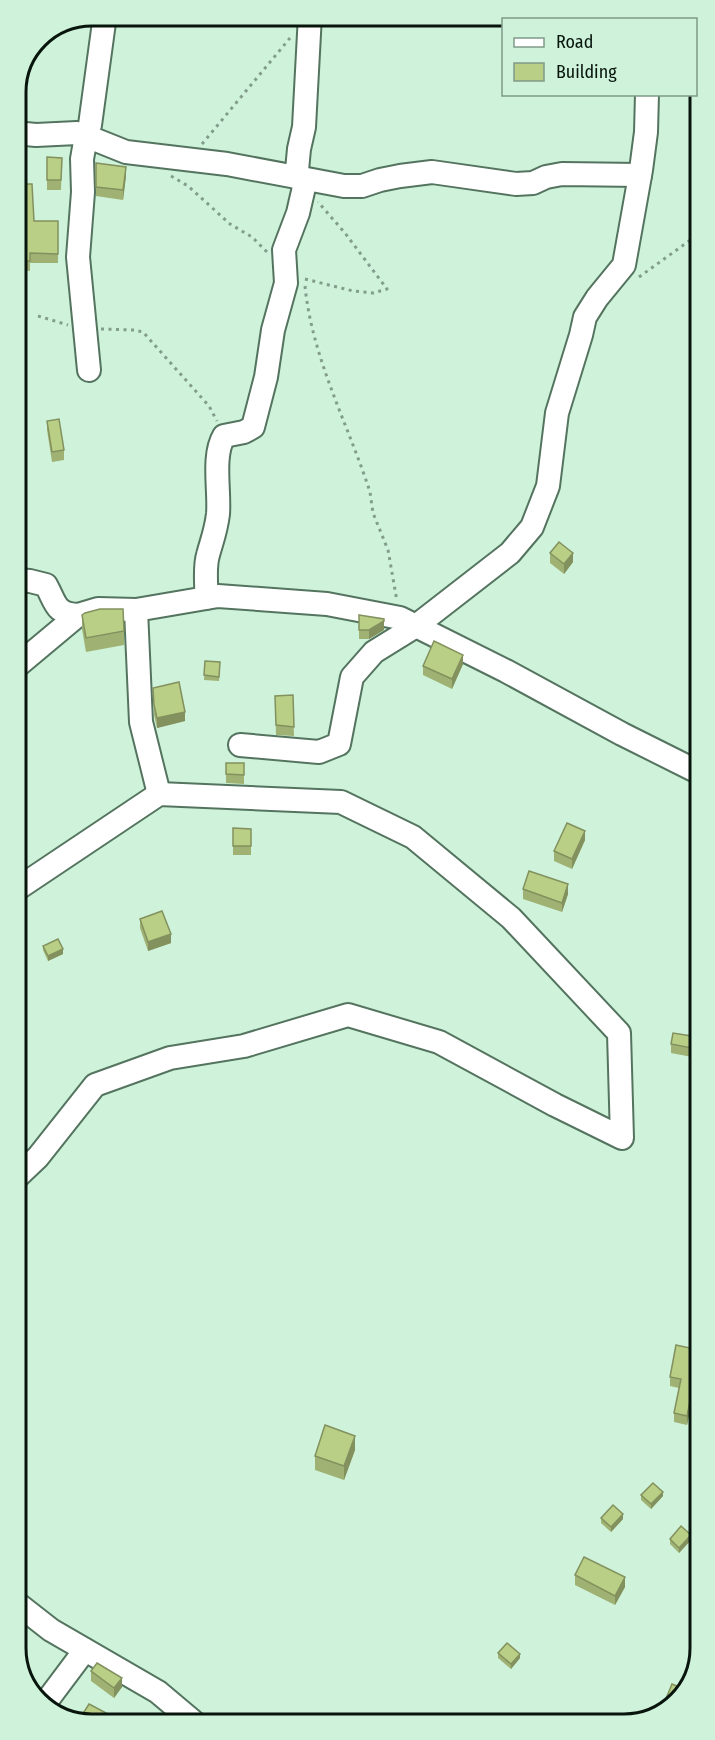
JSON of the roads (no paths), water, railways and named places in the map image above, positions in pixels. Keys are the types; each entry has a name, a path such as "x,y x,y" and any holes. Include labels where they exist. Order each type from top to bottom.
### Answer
{"street":[{"path":"89,370 78,257 83,192 82,159 90,125 104,26"},
{"path":"206,598 207,557 216,533 218,512 220,443 224,436 244,432 253,427 266,378 273,330 286,283 284,250 298,213 304,187 297,170 304,127 309,26"},
{"path":"240,745 319,752 339,744 352,677 374,652 408,622 510,553 532,527 548,486 557,413 585,317 597,298 624,265 646,132 647,96"},
{"path":"26,134 77,133 126,152 227,164 344,186 362,186 390,178 432,172 516,183 533,183 546,177 562,174 640,175"},
{"path":"26,581 46,585 58,609 66,615 78,615 98,609 135,610 218,596 327,604 408,622 506,670 622,734 690,768"},
{"path":"135,610 141,722 159,794"},
{"path":"26,658 78,615"},
{"path":"26,883 159,794 341,802 413,837 511,918 619,1034 622,1138 555,1106 439,1042 348,1016 244,1046 170,1058 95,1085 38,1157 26,1168"},
{"path":"26,1610 51,1630 158,1692 184,1714"},
{"path":"49,1699 85,1650"}]}
